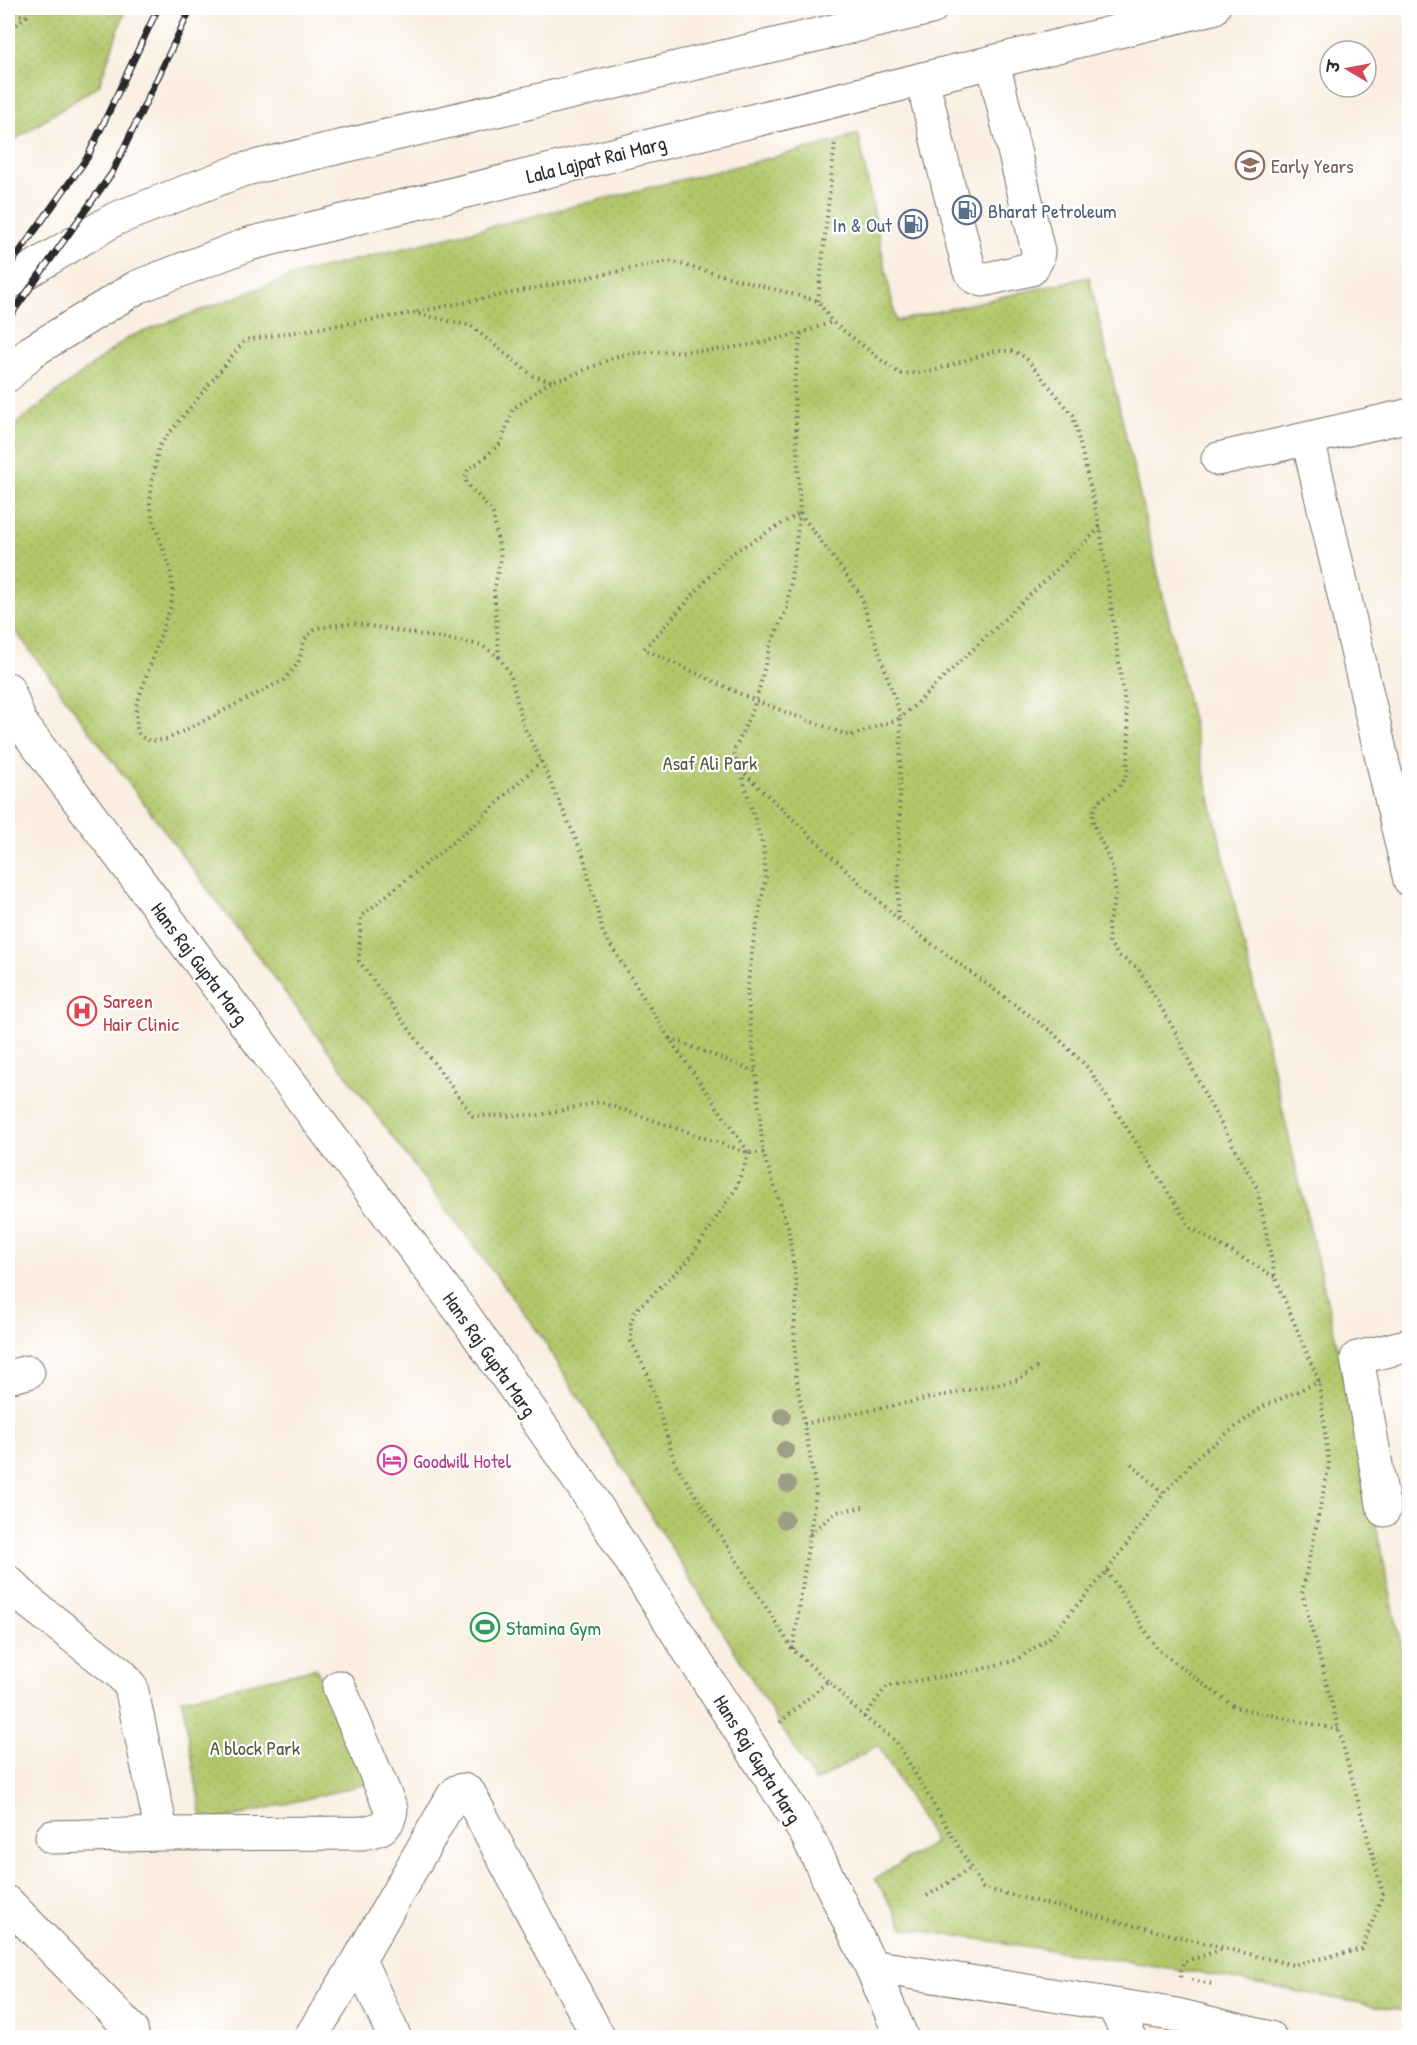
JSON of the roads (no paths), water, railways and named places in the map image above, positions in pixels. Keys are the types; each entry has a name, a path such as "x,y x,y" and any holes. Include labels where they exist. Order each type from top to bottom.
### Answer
{"street":[{"path":"8,283 115,219 243,171 931,8"},
{"name":"Lala Lajpat Rai Marg","path":"8,375 31,352 137,286 249,244 1213,8"},
{"path":"922,79 969,269 975,277 983,280 1031,269 1038,251 993,62"},
{"path":"1218,459 1410,415"},
{"path":"1308,438 1410,880"},
{"name":"Hans Raj Gupta Marg","path":"8,689 14,720 472,1328 585,1489 807,1834 871,1966 902,2037"},
{"path":"1384,1510 1358,1358 1410,1345"},
{"path":"8,1582 30,1603 122,1674 131,1687 162,1834"},
{"path":"52,1837 362,1833 379,1830 387,1824 391,1809 339,1687"},
{"path":"310,2037 359,1960 453,1796 463,1790 469,1793 599,2037"},
{"path":"8,1903 131,2029 133,2037"},
{"path":"359,1960 395,2037"},
{"path":"871,1966 1177,2015 1270,2037"},
{"path":"1113,2005 1131,2037"}],"railway":[{"path":"8,268 87,158 158,8"},
{"path":"8,319 112,173 191,8"}],"place":[{"name":"Early Years","path":"1250,165"},
{"name":"Bharat Petroleum","path":"967,210"},
{"name":"In & Out","path":"913,224"},
{"name":"Sareen Hair Clinic","path":"82,1011"},
{"name":"Goodwill Hotel","path":"392,1460"},
{"name":"Stamina Gym","path":"485,1627"}],"park label":[{"name":"Asaf Ali Park","path":"710,762"},
{"name":"A block Park","path":"255,1747"}]}
